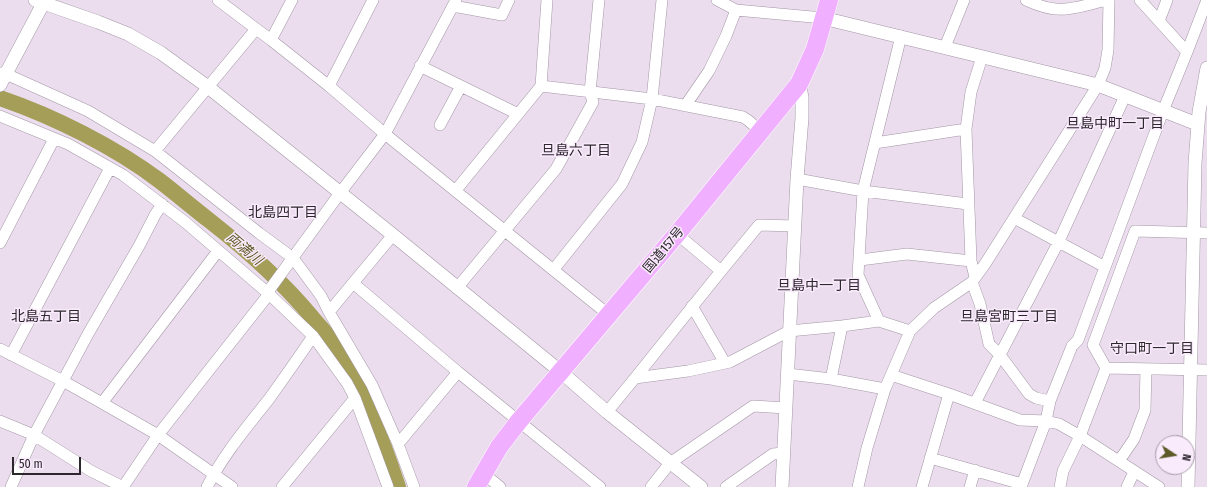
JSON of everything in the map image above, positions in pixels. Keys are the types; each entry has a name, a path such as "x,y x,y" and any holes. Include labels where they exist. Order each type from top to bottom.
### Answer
{"highway":[{"name":"国道157号","path":"480,480 499,447 519,421 677,234 799,84 815,50 829,0"}],"street":[{"path":"218,0 329,86 385,134 506,230 609,315"},
{"path":"271,40 292,0"},
{"path":"329,86 373,0"},
{"path":"0,420 34,435 90,471 123,487 158,435 269,292 340,193 385,134 455,3 502,15 509,0"},
{"path":"456,190 541,86 547,0"},
{"path":"457,288 556,169 593,102 590,92 599,0"},
{"path":"554,269 622,184 642,142 652,99 662,0"},
{"path":"717,0 736,10 824,18 1098,85 1197,124"},
{"path":"945,47 964,0"},
{"path":"858,487 867,448 885,389 910,331 934,308 974,280 1098,85 1105,68 1108,50 1108,0 1065,10 1046,9 1032,1"},
{"path":"1140,0 1187,52"},
{"path":"1159,21 1167,0"},
{"path":"930,458 975,470 1022,486 1046,421 1050,401 1072,346 1078,340 1206,0"},
{"path":"414,487 398,444 372,385 321,296 293,258 155,151 88,111 3,77 42,1 128,34 161,53 208,87 393,235 561,372 607,412 701,487"},
{"path":"685,106 709,71 726,36 736,10"},
{"path":"155,151 256,28"},
{"path":"879,321 858,275 863,191 901,36"},
{"path":"982,57 971,92 966,129 971,261 974,280 989,344 1000,355 1030,394 1036,398 1050,401"},
{"path":"420,66 518,114"},
{"path":"1188,487 1191,370 1200,233 1197,124 1207,68"},
{"path":"782,487 794,226 802,118 802,98 799,84"},
{"path":"440,125 461,86"},
{"path":"541,86 652,99 743,117 761,132"},
{"path":"974,403 1059,241 1125,96"},
{"path":"0,116 68,144 123,175 162,204 269,292 313,336 347,383 355,398 386,485"},
{"path":"875,143 966,129"},
{"path":"0,243 54,139"},
{"path":"11,355 110,168"},
{"path":"797,179 863,191 968,204"},
{"path":"11,487 34,435 162,204"},
{"path":"1014,218 1105,267"},
{"path":"607,412 759,225 794,226"},
{"path":"1106,368 1093,345 1135,232 1200,233"},
{"path":"677,234 721,271"},
{"path":"329,312 393,235"},
{"path":"102,403 218,251"},
{"path":"860,260 907,254 971,261"},
{"path":"353,283 458,372 600,487"},
{"path":"692,306 725,363"},
{"path":"635,378 688,371 730,362 789,331 879,321 910,331"},
{"path":"831,379 842,326"},
{"path":"207,487 233,445 285,378 313,336"},
{"path":"0,349 64,381 158,435 232,487"},
{"path":"1106,368 1207,370"},
{"path":"1060,487 1063,470 1080,436 1106,368"},
{"path":"1119,461 1134,439 1146,410 1146,369"},
{"path":"398,444 458,372"},
{"path":"788,374 831,379 885,389"},
{"path":"891,375 1020,420 1046,421 1059,424 1159,487"},
{"path":"922,487 949,394"},
{"path":"282,487 355,398"},
{"path":"651,487 670,463 753,406 786,408"},
{"path":"726,487 773,454 783,453"},
{"path":"970,487 975,470"},
{"path":"1127,487 1134,472"},
{"path":"480,480 500,487"}],"waterway":[{"name":"両満川","path":"0,98 62,123 104,145 142,168 224,232 276,278 326,333 341,356 361,392 385,449 398,487"}],"district":[{"name":"旦島中町一丁目","path":"1115,124"},
{"name":"旦島六丁目","path":"576,151"},
{"name":"北島四丁目","path":"283,213"},
{"name":"旦島中一丁目","path":"819,286"},
{"name":"北島五丁目","path":"46,317"},
{"name":"旦島宮町三丁目","path":"1009,317"},
{"name":"守口町一丁目","path":"1152,349"}]}
